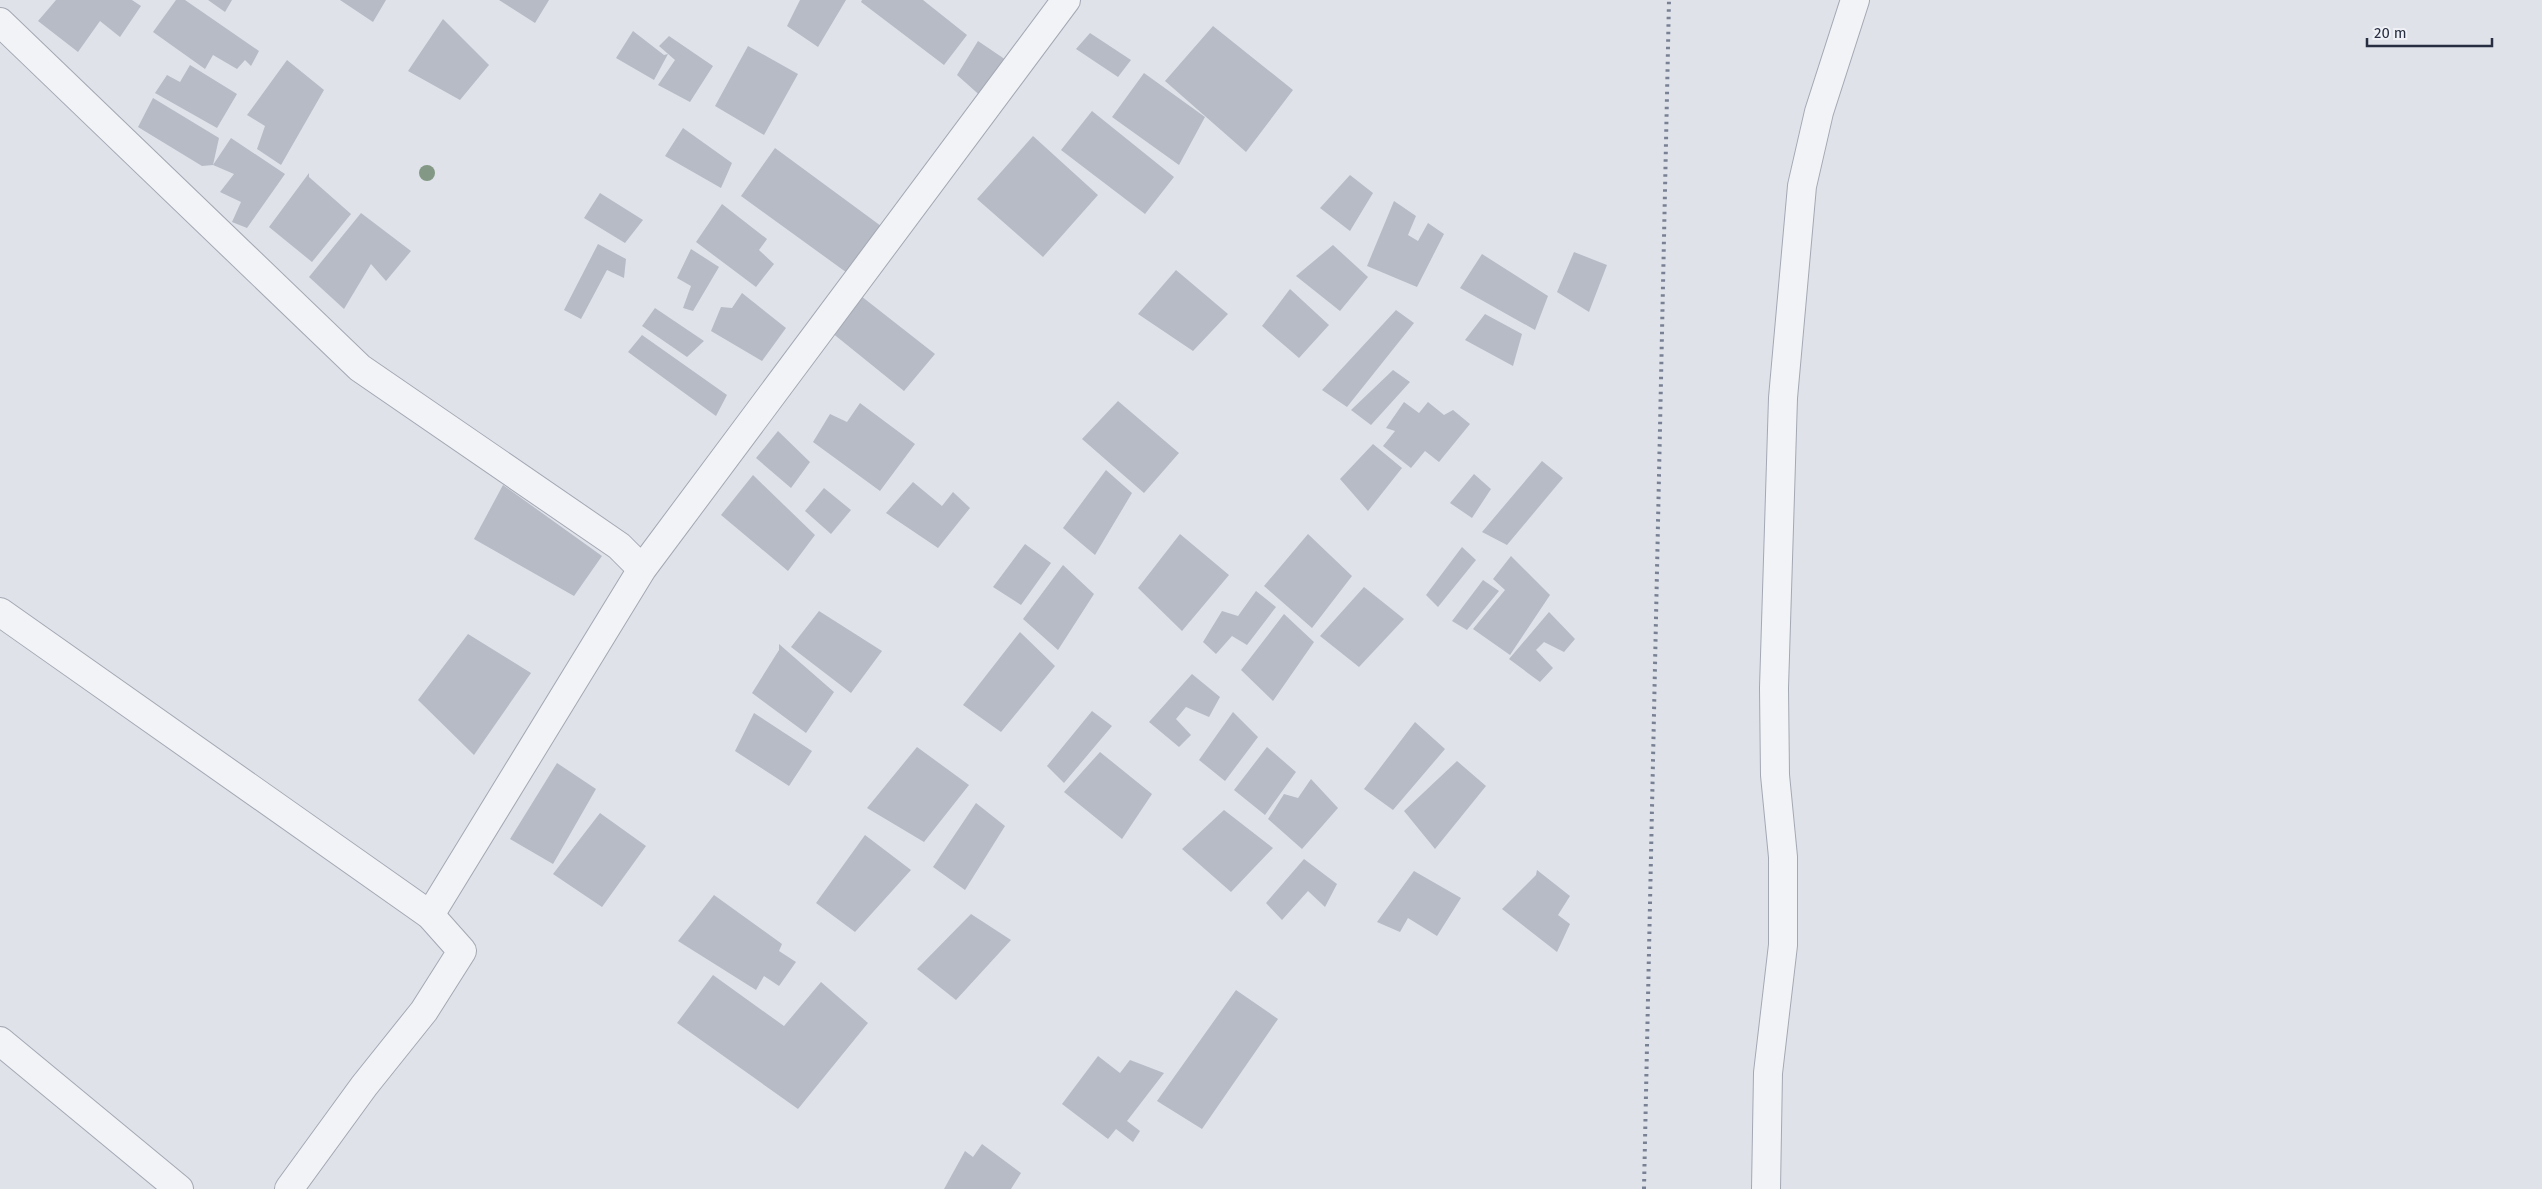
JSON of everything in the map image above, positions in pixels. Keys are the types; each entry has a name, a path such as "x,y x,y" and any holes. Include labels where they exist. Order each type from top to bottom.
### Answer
{"street":[{"path":"430,915 642,569 1066,0"},
{"path":"1766,1189 1768,1073 1783,945 1783,857 1775,775 1774,688 1783,398 1802,186 1818,112 1854,0"},
{"path":"0,22 360,368 620,546 642,569"},
{"path":"0,612 430,915 462,951 424,1011 364,1086 290,1189"},
{"path":"0,1041 178,1189"}],"building":[{"path":"56,0 132,0 141,6 120,37 100,21 78,52 38,21"},
{"path":"176,0 185,0 259,51 251,66 245,60 237,69 213,55 205,69 153,32"},
{"path":"208,0 232,0 225,12"},
{"path":"340,0 386,0 373,22"},
{"path":"499,0 549,0 535,23"},
{"path":"800,0 846,0 818,47 787,26"},
{"path":"862,0 923,0 967,35 944,65 861,2"},
{"path":"443,19 489,65 460,100 408,71"},
{"path":"1213,26 1293,90 1246,152 1165,81"},
{"path":"633,31 664,55 668,54 654,80 616,58"},
{"path":"1090,33 1131,60 1118,77 1076,49"},
{"path":"669,36 713,66 690,102 658,85 675,60 659,46"},
{"path":"978,41 1009,62 984,99 957,75"},
{"path":"748,46 798,74 764,135 715,106"},
{"path":"287,60 324,90 281,165 257,149 265,126 247,115"},
{"path":"190,65 237,94 217,128 155,93 167,75 180,82"},
{"path":"1144,73 1205,117 1179,165 1112,117"},
{"path":"153,98 219,138 213,165 202,166 138,127"},
{"path":"1092,111 1174,177 1145,214 1061,150"},
{"path":"683,128 732,163 721,188 665,156"},
{"path":"1033,136 1098,195 1043,257 977,199"},
{"path":"231,138 285,174 247,228 232,222 241,202 220,192 234,174 213,165"},
{"path":"775,148 881,226 850,275 741,196"},
{"path":"309,173 309,177 351,214 312,262 269,227"},
{"path":"1350,175 1373,193 1350,231 1320,208"},
{"path":"600,193 643,220 625,243 584,218"},
{"path":"1394,201 1416,216 1408,235 1418,241 1428,223 1444,234 1417,287 1367,266"},
{"path":"722,204 767,239 759,250 774,264 756,287 696,242"},
{"path":"361,213 411,251 386,281 371,264 344,309 309,277"},
{"path":"598,244 626,259 624,278 607,270 581,319 564,310"},
{"path":"1333,245 1368,277 1340,311 1296,276"},
{"path":"691,249 719,267 693,311 683,308 691,286 677,278"},
{"path":"1574,252 1607,265 1589,312 1557,292"},
{"path":"1482,254 1548,296 1535,330 1460,288"},
{"path":"1176,270 1228,314 1193,351 1138,314"},
{"path":"1290,289 1329,325 1299,358 1262,326"},
{"path":"742,293 786,328 762,361 711,331 721,307 732,308"},
{"path":"861,296 935,354 904,391 831,332"},
{"path":"655,308 704,341 687,357 642,326"},
{"path":"1396,310 1414,323 1347,407 1322,390"},
{"path":"1485,314 1522,334 1513,366 1465,340"},
{"path":"642,335 727,395 716,416 628,352"},
{"path":"1393,370 1410,382 1371,425 1351,410"},
{"path":"1118,401 1179,453 1144,493 1082,439"},
{"path":"1404,402 1419,413 1428,402 1444,415 1453,410 1470,424 1439,462 1425,451 1411,468 1383,446 1395,431 1386,428"},
{"path":"860,403 915,444 880,491 813,442 830,414 847,422"},
{"path":"778,431 810,462 791,488 756,458"},
{"path":"1373,444 1402,468 1368,511 1340,479"},
{"path":"1542,461 1563,478 1507,545 1482,532"},
{"path":"1106,470 1132,493 1095,555 1063,528"},
{"path":"1474,474 1491,489 1472,518 1450,503"},
{"path":"753,475 815,535 788,571 721,515"},
{"path":"913,482 942,506 953,492 970,508 938,548 886,513"},
{"path":"503,485 602,556 574,596 474,539"},
{"path":"824,488 851,510 831,534 805,511"},
{"path":"1180,534 1229,575 1182,631 1138,588"},
{"path":"1308,534 1352,576 1312,628 1264,586"},
{"path":"1025,544 1051,563 1021,605 993,587"},
{"path":"1462,547 1476,560 1438,607 1426,595"},
{"path":"1511,556 1550,595 1510,655 1473,629 1505,590 1493,579"},
{"path":"1063,565 1094,594 1058,650 1023,619"},
{"path":"1483,580 1499,591 1467,630 1452,621"},
{"path":"1364,587 1404,619 1359,667 1320,636"},
{"path":"1256,591 1276,607 1247,645 1232,636 1216,654 1203,642 1222,611 1238,616"},
{"path":"819,611 882,651 851,693 791,647"},
{"path":"1549,612 1575,639 1564,652 1544,642 1536,650 1553,668 1540,682 1509,659"},
{"path":"1284,614 1314,642 1273,701 1241,670"},
{"path":"1020,632 1055,666 1001,732 963,705"},
{"path":"468,634 531,673 474,755 418,700"},
{"path":"779,644 834,692 806,733 752,693 779,650"},
{"path":"1192,674 1220,697 1209,717 1186,707 1176,719 1191,735 1179,747 1149,722"},
{"path":"1092,711 1112,726 1064,783 1047,766"},
{"path":"1233,712 1258,737 1225,781 1199,760"},
{"path":"754,713 812,751 789,786 735,751"},
{"path":"1415,722 1445,749 1393,810 1364,789"},
{"path":"917,747 969,785 924,842 867,808"},
{"path":"1267,747 1296,772 1265,815 1234,790"},
{"path":"1100,752 1152,794 1122,839 1064,792"},
{"path":"1457,761 1486,786 1435,849 1404,811"},
{"path":"557,763 596,789 553,864 510,839"},
{"path":"1311,779 1338,808 1302,849 1268,819 1284,794 1298,798"},
{"path":"976,803 1005,826 965,890 933,867"},
{"path":"1224,810 1273,848 1231,892 1182,849"},
{"path":"600,813 646,846 602,907 553,874"},
{"path":"865,835 911,870 855,932 816,903"},
{"path":"1304,859 1337,884 1325,907 1308,891 1282,920 1266,903"},
{"path":"1537,870 1570,896 1558,915 1570,924 1557,952 1502,909 1536,875"},
{"path":"1414,871 1461,898 1437,936 1408,918 1400,932 1377,922"},
{"path":"714,895 782,944 779,951 796,962 779,986 764,976 756,990 678,941"},
{"path":"971,914 1011,940 956,1000 917,969"},
{"path":"713,975 784,1026 821,982 868,1023 798,1109 677,1023"},
{"path":"1236,990 1278,1019 1202,1129 1157,1101"},
{"path":"1098,1056 1120,1073 1130,1060 1164,1073 1127,1121 1140,1131 1133,1142 1116,1129 1108,1139 1062,1104"},
{"path":"982,1144 1021,1173 1011,1189 944,1189 965,1151 973,1157"}],"railway":[{"path":"1644,1189 1669,0"}]}
